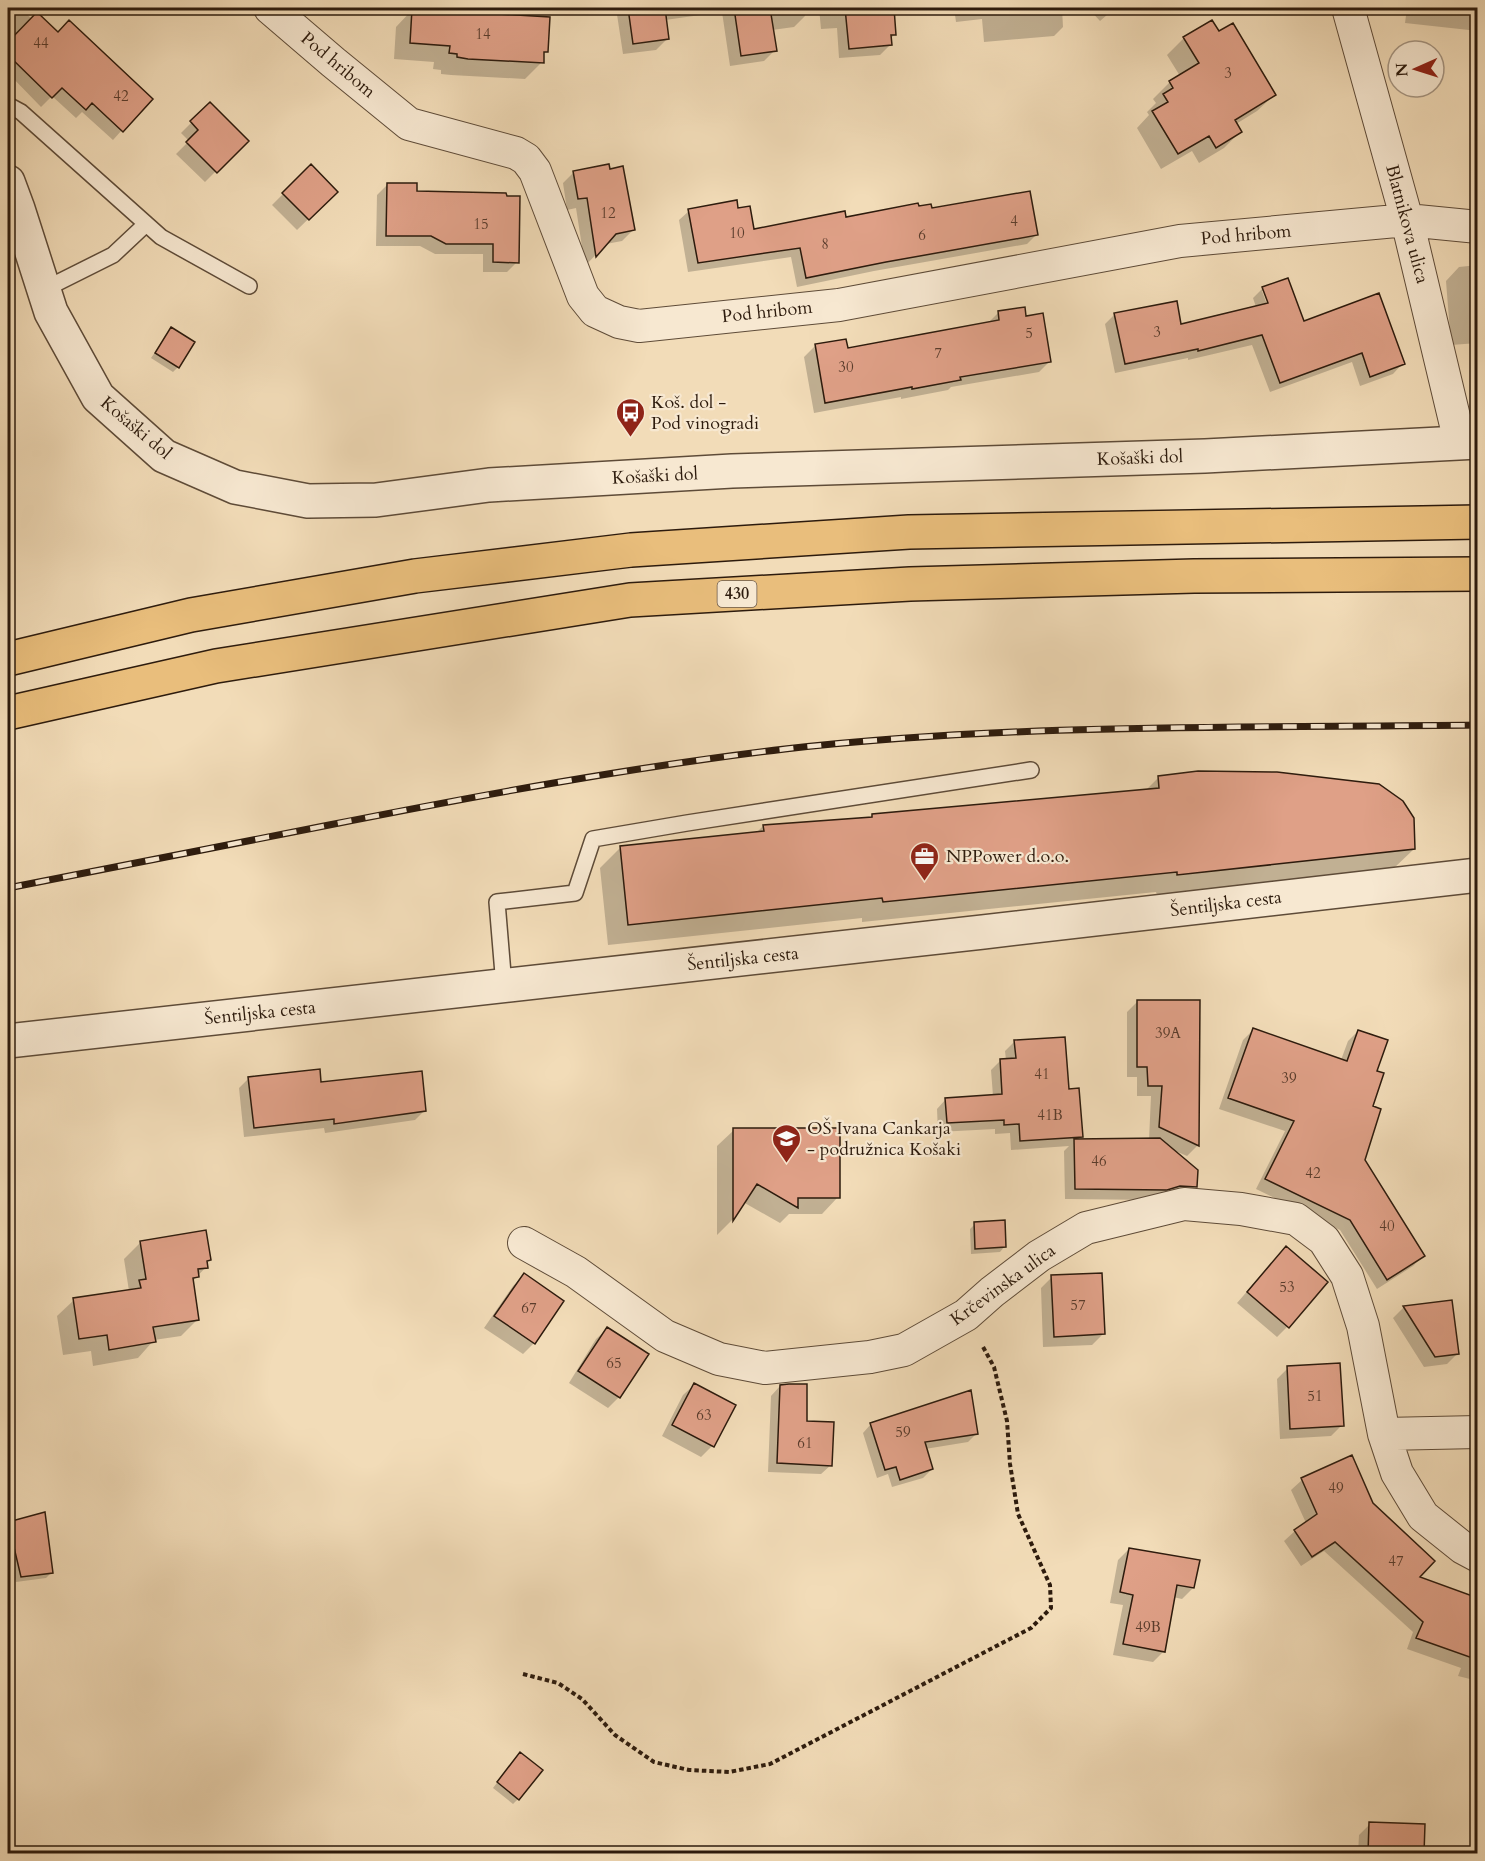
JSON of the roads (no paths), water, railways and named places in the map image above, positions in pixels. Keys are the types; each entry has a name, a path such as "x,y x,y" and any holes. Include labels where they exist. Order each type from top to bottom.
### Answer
{"highway":[{"path":"8,659 191,615 415,576 631,550 909,532 1478,522"},
{"name":"430","path":"8,712 216,666 630,600 910,584 1194,576 1478,574"}],"street":[{"name":"Pod hribom","path":"270,8 409,124 516,153 526,159 535,171 583,296 595,311 619,322 639,326 839,305 1180,242 1407,220"},
{"name":"Blatnikova ulica","path":"1348,8 1469,442"},
{"name":"Košaški dol","path":"11,201 51,312 98,397 164,456 235,487 308,501 376,500 489,486 732,471 1205,456 1469,442"},
{"path":"1407,220 1478,227"},
{"name":"Šentiljska cesta","path":"8,1041 1478,875"},
{"name":"Krčevinska ulica","path":"524,1243 576,1272 665,1336 719,1359 765,1368 870,1357 904,1350 966,1315 1039,1256 1086,1228 1184,1204 1241,1209 1296,1218 1324,1240 1347,1276 1363,1326 1384,1434 1397,1473 1423,1516 1463,1548 1478,1556"},
{"path":"1384,1434 1478,1432"}],"lane":[{"path":"8,105 21,112 160,237 249,286"},
{"path":"43,290 113,255 146,224"},
{"path":"504,986 497,902 575,893 593,838 1031,770"}],"railway":[{"path":"8,888 500,793 671,764 785,749 871,741 1044,731 1478,725"}],"place":[{"name":"Koš. dol - Pod vinogradi","path":"630,438"},
{"name":"NPPower d.o.o.","path":"925,882"},
{"name":"OŠ Ivana Cankarja - podružnica Košaki","path":"786,1164"}]}
